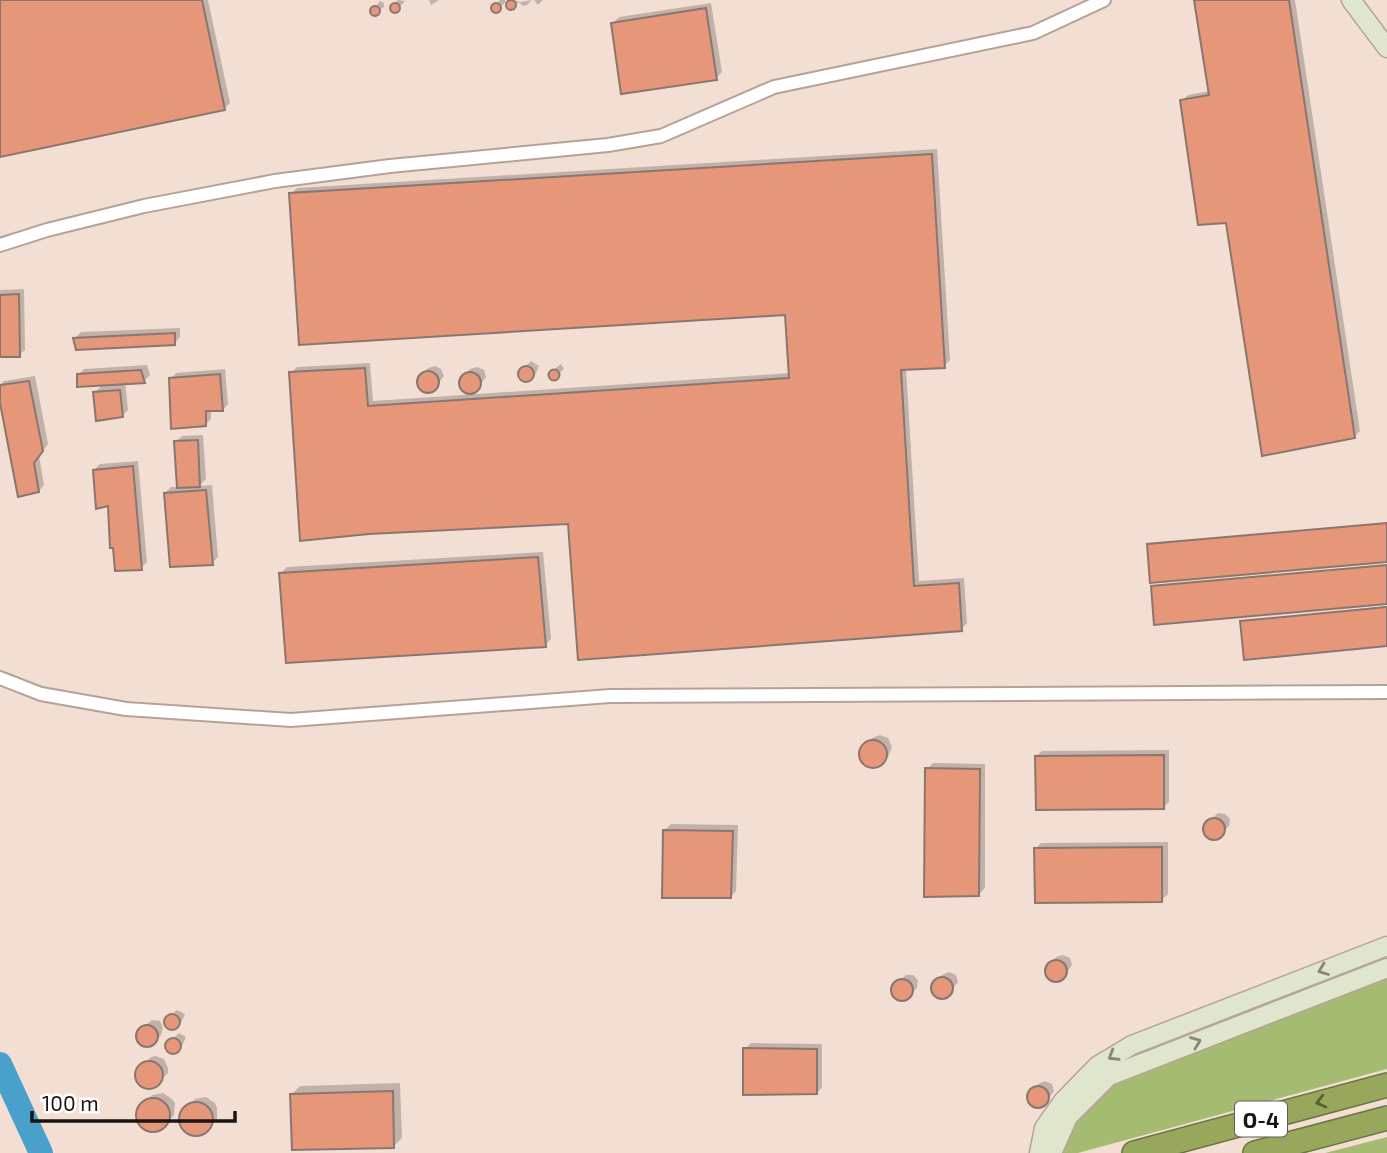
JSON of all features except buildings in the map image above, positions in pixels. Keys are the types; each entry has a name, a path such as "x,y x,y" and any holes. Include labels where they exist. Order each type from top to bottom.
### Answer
{"highway":[{"name":"O-4","path":"1134,1153 1387,1085"},
{"name":"O-4","path":"1255,1153 1387,1118"}],"main road":[{"path":"1352,0 1387,48"},
{"path":"1039,1153 1044,1128 1063,1101 1097,1066 1132,1045 1387,946"},
{"path":"1052,1153 1068,1117 1109,1076 1387,968"}],"street":[{"path":"0,245 47,230 144,206 275,181 390,166 608,145 661,136 774,87 1033,33 1104,0"},
{"path":"0,678 41,694 126,709 291,720 610,696 1387,692"}],"green space":[{"path":"1387,977 1387,1069 1078,1153 1060,1153 1072,1127 1114,1085"},
{"path":"1387,1137 1387,1153 1325,1153"}],"waterway":[{"path":"0,1064 41,1153"}]}
